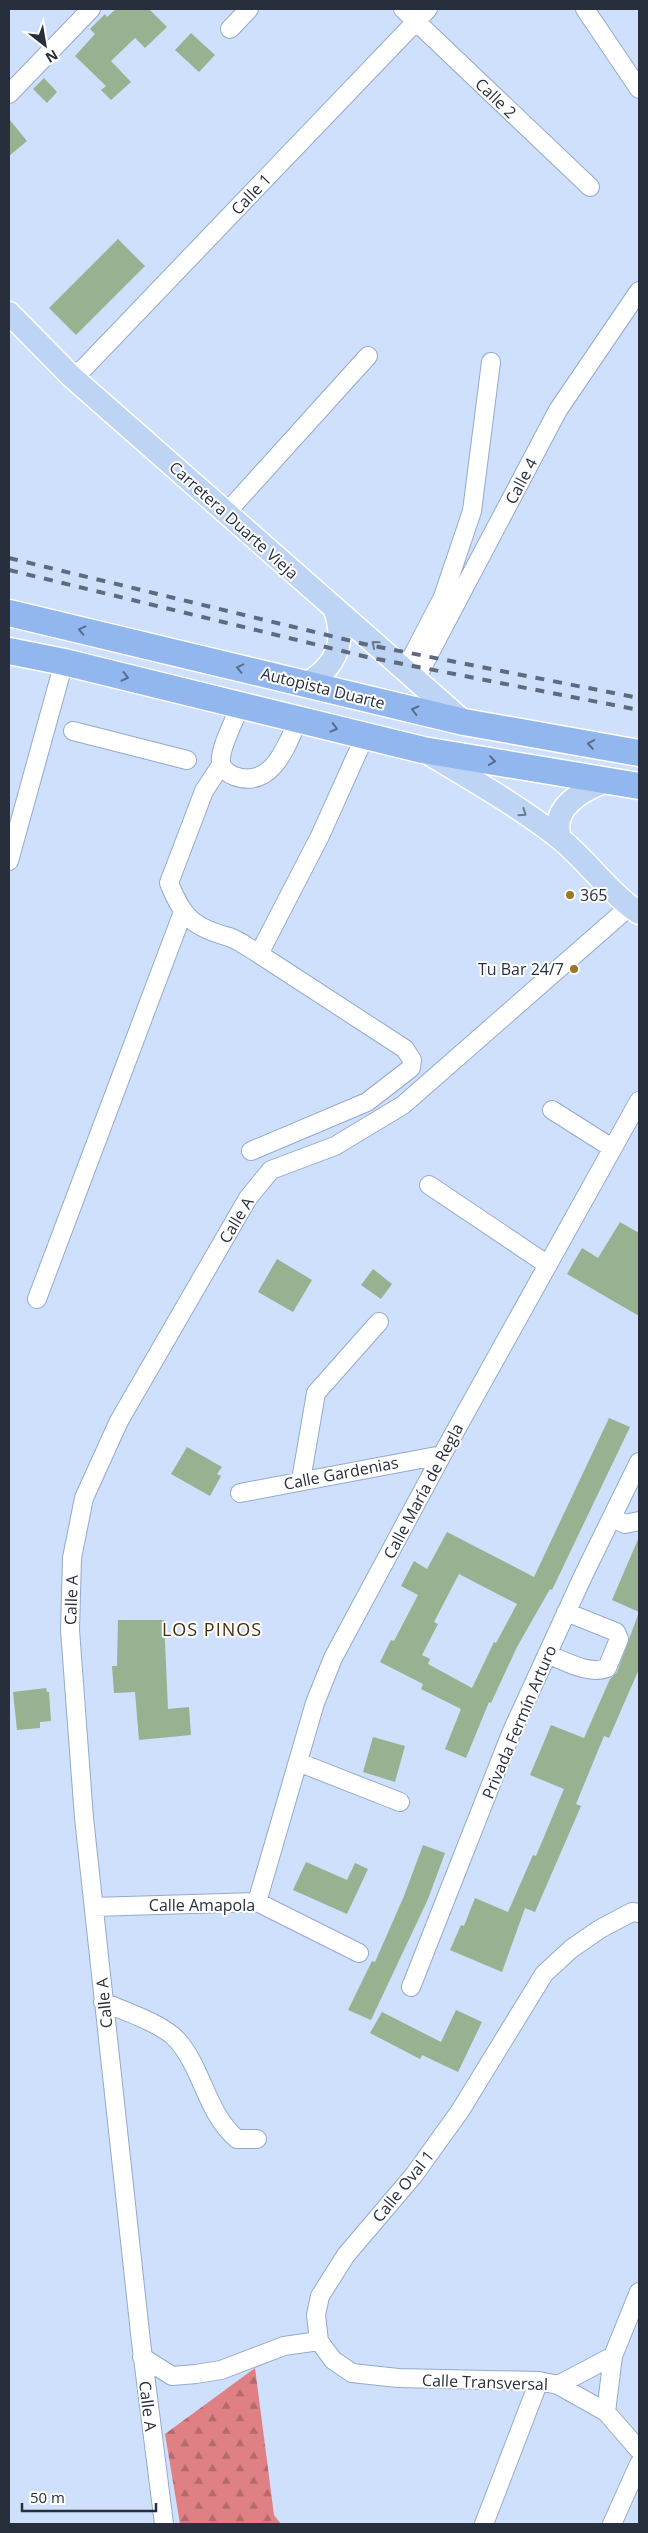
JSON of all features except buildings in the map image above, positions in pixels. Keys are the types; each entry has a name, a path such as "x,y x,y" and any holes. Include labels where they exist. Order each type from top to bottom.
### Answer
{"highway":[{"name":"Autopista Duarte","path":"9,613 464,722 639,753"},
{"path":"9,651 64,662 423,750 639,786"}],"main road":[{"name":"Carretera Duarte Vieja","path":"9,313 71,376 464,722"},
{"path":"306,684 324,672 336,654 341,635 335,610"},
{"path":"423,750 511,804 560,838 634,910"},
{"path":"560,838 557,828 558,818 567,805 594,785 607,780"}],"street":[{"path":"9,94 91,9"},
{"path":"230,29 249,9"},
{"name":"Calle 2","path":"403,9 422,15 590,187"},
{"path":"584,9 639,89"},
{"name":"Calle 1","path":"71,376 84,368 422,15"},
{"name":"Calle 4","path":"411,675 558,410 639,291"},
{"path":"226,513 368,356"},
{"path":"411,675 443,596 472,511 491,362"},
{"path":"9,861 64,662"},
{"path":"241,706 221,755 221,765 204,791 169,883 182,912 202,928 219,936 230,937 259,954 405,1050 412,1060 411,1068 367,1102 251,1151"},
{"path":"221,765 235,776 257,776 269,770 282,758 298,720"},
{"path":"73,731 187,760"},
{"path":"259,954 328,820 365,736"},
{"name":"Calle A","path":"164,2524 142,2357 103,2002 70,1630 72,1558 84,1498 119,1421 248,1198 271,1170 335,1146 403,1105 634,910"},
{"path":"37,1299 182,912"},
{"name":"Calle María de Regla","path":"257,1902 315,1703 333,1658 442,1455 639,1101"},
{"path":"552,1110 612,1148"},
{"path":"429,1185 548,1265"},
{"path":"301,1480 316,1393 379,1322"},
{"name":"Calle Gardenias","path":"240,1493 442,1455"},
{"name":"Privada Fermín Arturo","path":"411,1987 512,1731 566,1612 639,1462"},
{"path":"612,1518 625,1524 639,1521"},
{"path":"548,1654 585,1668 600,1671 607,1668 610,1661 619,1638 616,1632 566,1612"},
{"path":"298,1762 400,1802"},
{"name":"Calle Amapola","path":"94,1907 257,1902 359,1953"},
{"name":"Calle Oval 1","path":"319,2342 316,2315 320,2296 346,2255 414,2175 460,2111 544,1974 571,1949 637,1907"},
{"path":"103,2002 174,2036 197,2072 227,2131 236,2139 257,2139"},
{"path":"606,2412 612,2356 639,2292"},
{"path":"142,2357 172,2376 196,2374 221,2370 284,2346 319,2342"},
{"name":"Calle Transversal","path":"319,2342 333,2360 352,2372 398,2378 539,2381 558,2385 606,2412 639,2450"},
{"path":"558,2385 612,2356"},
{"path":"484,2524 539,2381"},
{"path":"612,2524 639,2464"}],"green space":[{"path":"255,2368 274,2515 281,2524 180,2524 165,2434"}],"railway":[{"path":"9,558 364,644 639,698"},
{"path":"9,570 367,657 639,710"}],"place":[{"name":"365","path":"570,895"},
{"name":"Tu Bar 24/7","path":"574,969"}],"district":[{"name":"LOS PINOS","path":"212,1629"}]}
